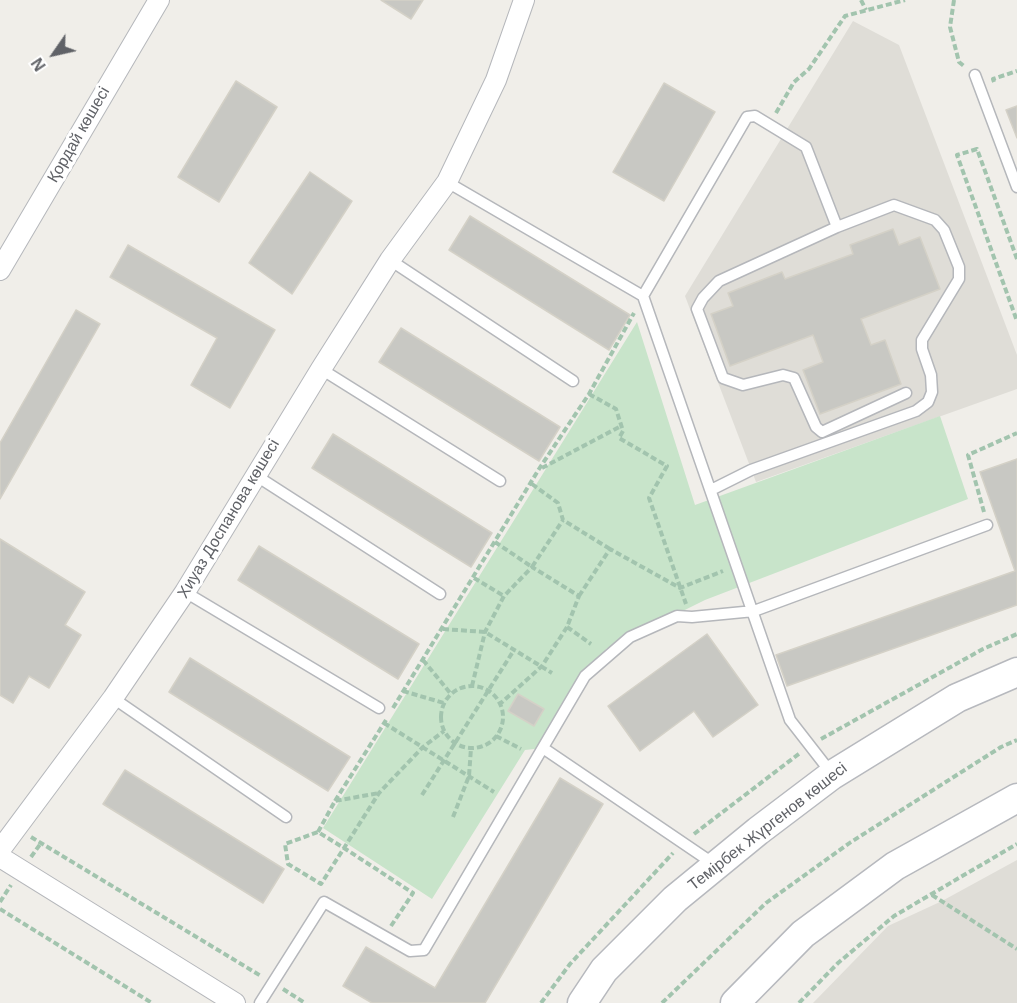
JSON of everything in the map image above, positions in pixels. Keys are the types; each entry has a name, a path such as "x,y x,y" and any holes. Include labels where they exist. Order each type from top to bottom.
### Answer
{"street":[{"name":"Қордай көшесі","path":"0,270 159,0"},
{"name":"Хиуаз Доспанова көшесі","path":"0,850 113,698 185,592 255,475 390,260 447,182 496,80 524,0"},
{"name":"Темірбек Жүргенов көшесі","path":"582,1003 604,970 675,899 832,775 957,698 1017,672"},
{"path":"735,1003 803,934 886,872 1017,798"},
{"path":"0,857 235,1003"}],"lane":[{"path":"975,75 1017,187"},
{"path":"644,296 747,117 755,116 806,147 837,227"},
{"path":"447,182 644,296 790,720 832,775"},
{"path":"711,490 751,470 916,411 928,402 932,392 931,375 922,349 922,340 959,279 959,267 944,230 935,220 894,205 837,227 719,281 703,297 697,309 723,378 743,384 783,375 794,378 816,427 822,432 906,393"},
{"path":"390,260 573,381"},
{"path":"321,369 501,481"},
{"path":"255,475 440,594"},
{"path":"260,1003 324,902 410,951 424,950 585,676 630,637 677,616 692,617 754,611 987,525"},
{"path":"185,592 380,708"},
{"path":"113,698 286,817"},
{"path":"543,748 716,865"}],"path":[{"path":"861,0 866,10"},
{"path":"764,122 779,110 794,82 809,69 845,16 905,0"},
{"path":"954,0 950,27 959,62 975,75"},
{"path":"997,90 993,79 1017,70"},
{"path":"1017,259 977,149 957,155 1017,321"},
{"path":"444,730 423,747 380,793 321,884 288,864 285,844 318,832 532,484 539,469 589,394 644,296"},
{"path":"589,394 616,409 623,431 619,438 667,466 649,498 692,617"},
{"path":"539,469 621,426"},
{"path":"987,525 968,455 1017,433"},
{"path":"532,484 558,503 563,520 680,588"},
{"path":"472,686 485,632 504,596 532,567 563,520"},
{"path":"495,542 579,596"},
{"path":"500,704 542,666 567,627 579,596 610,549"},
{"path":"680,588 737,566"},
{"path":"474,578 504,596"},
{"path":"567,627 591,644"},
{"path":"442,629 485,632 552,673"},
{"path":"422,795 514,650"},
{"path":"423,660 451,694"},
{"path":"472,686 489,691 500,704 503,720 496,736 488,744 471,748 455,743 444,730 440,720 444,703 451,694 461,688 472,686"},
{"path":"403,691 444,703"},
{"path":"384,723 494,792"},
{"path":"496,736 522,749"},
{"path":"662,1003 766,903 851,842 1001,747 1017,740"},
{"path":"453,817 469,776 471,748"},
{"path":"335,801 380,793"},
{"path":"17,828 305,1003"},
{"path":"318,832 413,893 384,937"},
{"path":"799,1003 838,963 894,916 1017,844"},
{"path":"932,895 1017,949"},
{"path":"0,909 152,1003"}],"shaded area":[{"path":"853,21 899,45 1017,355 1017,389 756,482 685,296"},
{"path":"1017,860 1017,1003 813,1003 888,926 942,901"}],"green space":[{"path":"637,322 695,505 940,416 968,499 705,600 606,649 543,748 525,750 432,899 323,828"}],"building":[{"path":"381,0 423,0 411,19"},
{"path":"236,81 277,107 219,202 178,177"},
{"path":"664,83 715,112 664,201 613,172"},
{"path":"1017,106 1017,138 1006,110"},
{"path":"310,172 352,201 292,294 249,263"},
{"path":"470,216 630,315 609,350 449,250"},
{"path":"893,229 899,245 920,237 940,289 861,319 871,345 885,340 901,384 820,414 803,370 823,362 813,335 730,366 711,314 733,306 728,293 782,272 785,279 853,254 850,245"},
{"path":"128,245 275,330 230,408 191,385 217,338 110,277"},
{"path":"76,310 100,324 0,499 0,443"},
{"path":"401,328 560,427 539,461 379,362"},
{"path":"333,434 492,533 471,567 312,468"},
{"path":"1017,459 1017,605 787,686 776,655 1015,571 980,472"},
{"path":"0,539 85,592 65,625 81,635 49,688 29,676 13,703 0,695"},
{"path":"259,546 419,644 398,679 238,580"},
{"path":"707,634 758,705 713,737 694,711 640,751 608,706"},
{"path":"190,658 350,757 328,791 169,692"},
{"path":"518,694 544,709 534,726 508,711"},
{"path":"125,770 284,869 263,903 103,804"},
{"path":"560,778 603,804 485,1003 372,1003 343,986 366,947 435,988"}]}
